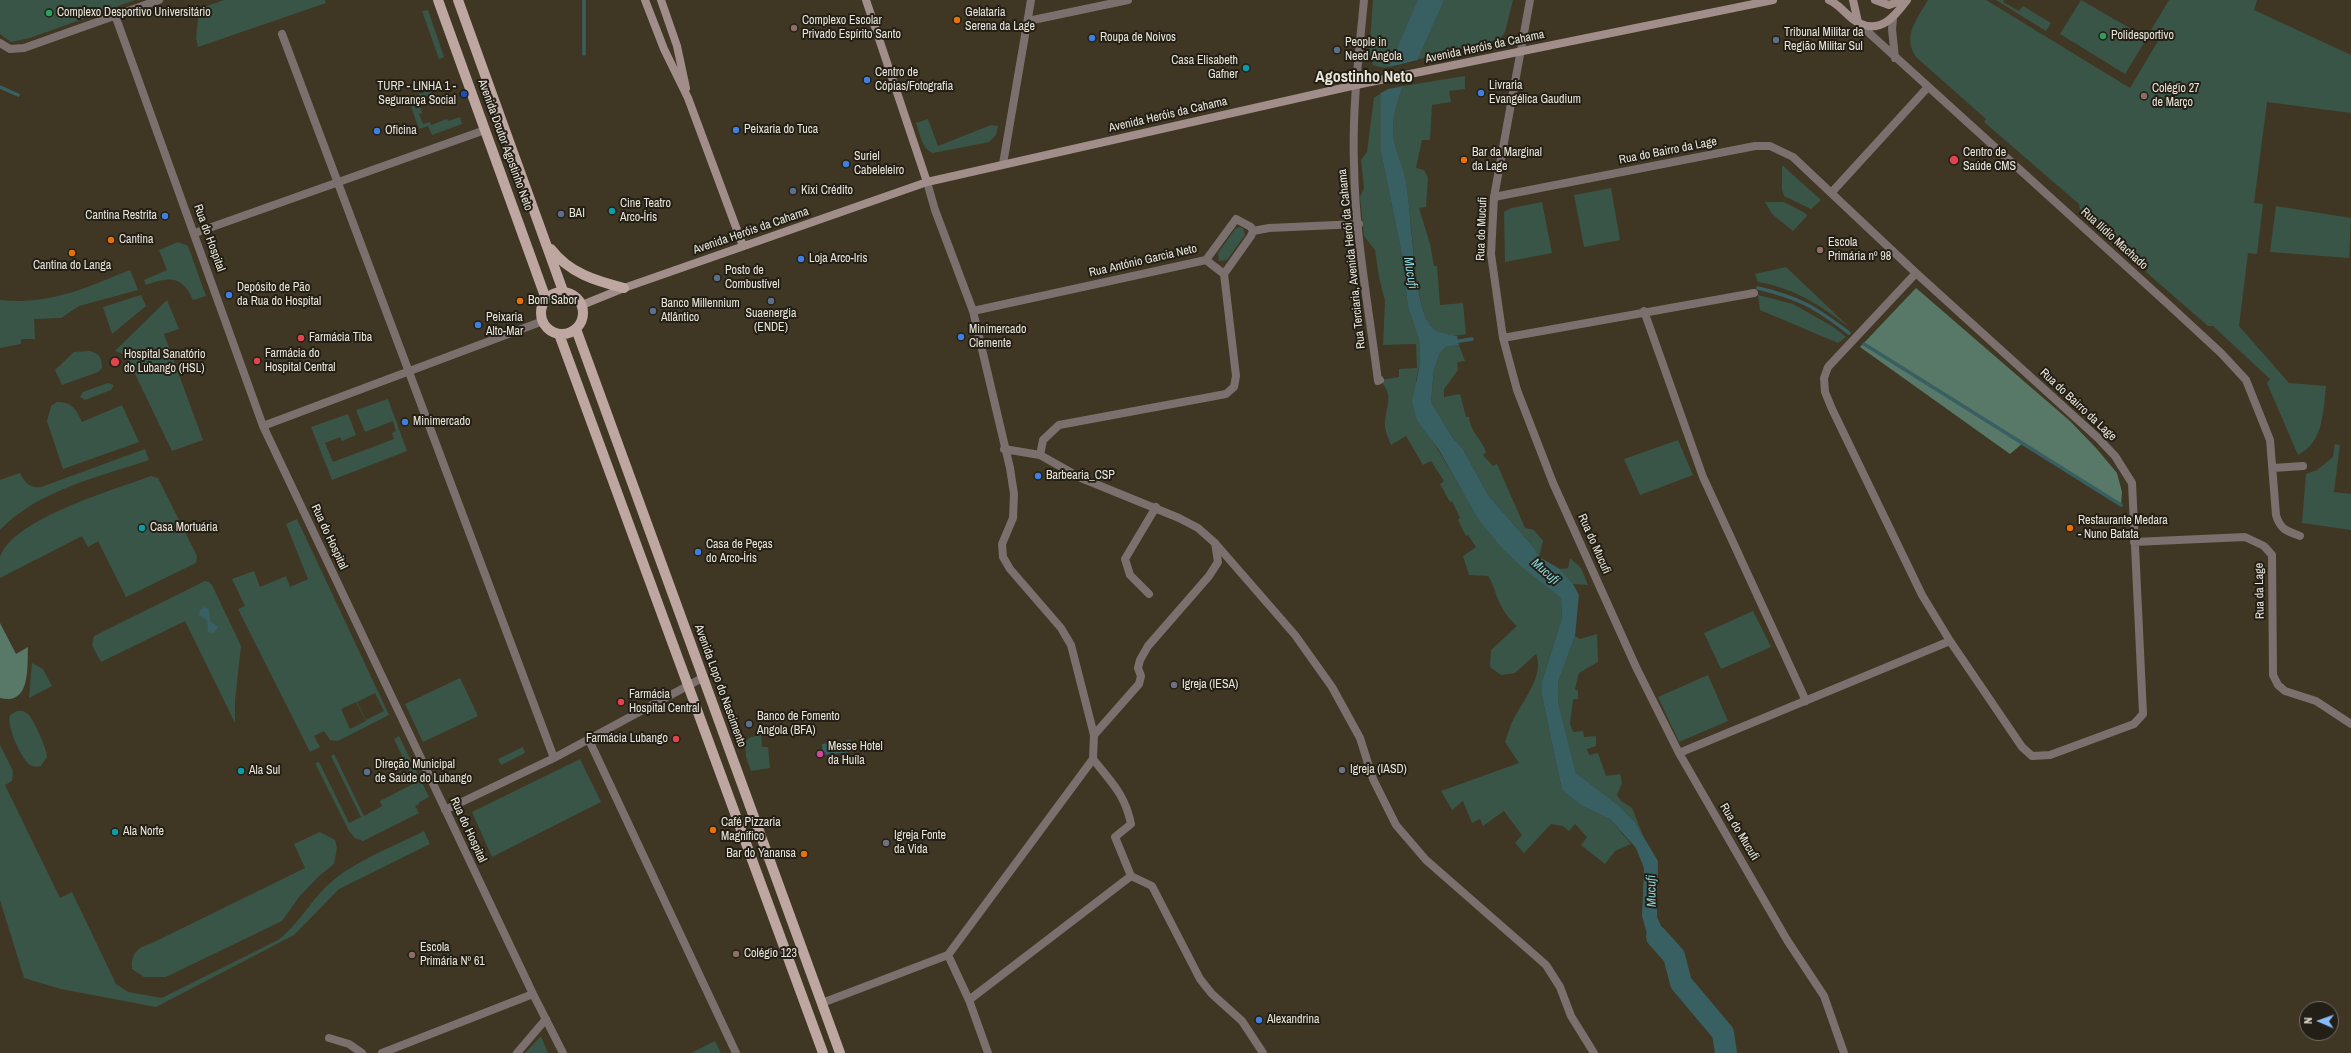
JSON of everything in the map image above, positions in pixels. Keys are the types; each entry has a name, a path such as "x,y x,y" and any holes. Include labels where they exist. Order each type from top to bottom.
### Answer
{"main road":[{"name":"Avenida Doutor Agostinho Neto","path":"438,0 546,299"},
{"name":"Avenida Doutor Agostinho Neto","path":"458,0 563,291"},
{"path":"542,234 559,259 574,271 596,281 624,288"},
{"path":"563,291 574,295 582,305 583,317 576,329 559,334 552,331 543,321 542,309 546,299 555,293 563,291"},
{"name":"Avenida Lopo do Nascimento","path":"576,329 840,1053"},
{"path":"559,334 690,685 823,1053"}],"street":[{"path":"0,43 10,49 24,48 159,0"},
{"path":"645,0 664,50 688,98 743,246"},
{"path":"660,0 676,46 688,98"},
{"path":"822,1003 948,955 1093,759 1094,735 1071,644 1061,628 1010,569 1003,557 1002,544 1013,518 1014,494 973,311 935,210 928,182 866,0"},
{"path":"1003,164 1031,0"},
{"path":"1028,21 1128,0"},
{"name":"Rua Terciaria, Avenida Herói da Cahama","path":"1364,0 1353,117 1354,165 1358,224 1378,381 1380,380"},
{"name":"Rua do Mucufi","path":"1530,0 1519,52 1494,197 1491,254 1503,338 1516,390 1553,483 1636,667 1679,753 1787,940 1824,996 1844,1053"},
{"name":"Avenida Heróis da Cahama","path":"582,305 624,288 928,182 1356,85 1773,0"},
{"path":"1829,0 1858,23 1883,25 1893,19 1907,0"},
{"path":"1853,0 1858,23"},
{"path":"1875,0 1888,5 1903,0"},
{"name":"Rua do Hospital","path":"115,15 195,232 263,426 533,994 563,1053"},
{"path":"1893,19 1892,29 1895,58"},
{"name":"Rua Ilídio Machado","path":"1858,23 2221,353 2246,380 2270,440 2274,468 2276,515 2279,525 2286,531 2300,536"},
{"path":"282,34 554,758"},
{"path":"1832,192 1928,87"},
{"path":"195,232 485,130"},
{"name":"Rua do Bairro da Lage","path":"1494,197 1764,146 1776,149 1793,157 1832,192 1916,273 2115,456 2132,483 2143,714 2134,724 2050,755 2032,756 2022,747 1950,642"},
{"path":"1206,260 1236,219 1251,227 1253,231"},
{"path":"1040,455 1043,440 1050,431 1059,425 1226,394 1234,387 1236,376 1224,274 1253,231 1269,228 1358,224"},
{"name":"Rua António Garcia Neto","path":"973,311 1206,260 1224,274"},
{"path":"1679,753 1950,642 1922,595 1825,392 1824,378 1828,366 1916,273"},
{"path":"1503,338 1754,293"},
{"path":"1644,312 1703,477 1806,701"},
{"path":"263,426 543,321"},
{"path":"1004,449 1040,455 1081,478 1156,507 1198,528 1215,543 1295,635 1332,687 1360,738 1373,779 1396,825 1426,860 1546,965 1560,987 1572,1016 1594,1053"},
{"path":"2274,468 2303,466"},
{"path":"1149,594 1130,576 1125,559 1156,507"},
{"name":"Rua da Lage","path":"2134,542 2245,537 2264,546 2272,555 2273,675 2278,686 2285,691 2316,701 2351,724"},
{"path":"1094,735 1139,684 1141,676 1138,668 1140,660 1154,637 1209,576 1218,562 1215,543"},
{"path":"445,810 554,758 704,678"},
{"path":"589,740 736,1053"},
{"path":"1093,759 1119,790 1127,806 1131,824 1115,837 1131,876 1152,886 1200,979 1209,990 1242,1021 1263,1053"},
{"path":"969,1000 1131,876"},
{"path":"948,955 969,1000 988,1053"},
{"path":"382,1053 533,994"},
{"path":"517,1053 546,1019"},
{"path":"329,1038 349,1044 362,1053"}],"green space":[{"name":"Complexo Desportivo Universitário","path":"0,0 135,0 30,38 11,42 0,34"},
{"path":"224,0 325,0 326,3 198,47 196,38 199,9"},
{"path":"1373,0 1513,0 1505,32 1500,39 1384,68 1373,65 1369,54"},
{"path":"1928,0 1986,0 2130,88 2161,36 2151,30 2169,0 2257,0 2254,10 2351,55 2351,113 2267,102 2254,203 2263,204 2257,254 2248,253 2239,326 2289,383 2326,386 2321,425 2313,442 2307,449 2298,455 2267,383 2270,379 2213,326 2208,326 2146,272 2148,267 2115,236 2110,236 2080,210 2079,204 1984,122 1986,119 1916,57 1910,42 1911,35 1916,21"},
{"path":"1996,0 2004,0 2003,2 2019,11 2023,6 2051,23 2046,31"},
{"name":"Polidesportivo","path":"2081,0 2147,38 2125,74 2060,34"},
{"path":"428,10 444,57 439,59 422,11"},
{"path":"1465,76 1465,89 1449,91 1451,102 1432,105 1430,140 1422,140 1416,168 1424,170 1428,178 1426,207 1419,208 1430,244 1434,266 1437,266 1440,305 1463,303 1466,334 1451,335 1437,331 1430,325 1420,298 1404,172 1394,142 1393,125 1399,96 1403,86"},
{"path":"431,90 432,94 418,100 422,113 419,114 423,124 430,122 431,125 447,119 448,121 460,117 462,124 432,135 428,126 419,129 408,98"},
{"path":"1381,93 1381,152 1400,245 1408,307 1419,339 1420,364 1416,380 1429,435 1461,488 1544,584 1561,598 1562,618 1542,681 1542,696 1562,790 1582,806 1610,819 1631,844 1615,851 1605,864 1581,845 1587,837 1575,824 1569,831 1563,826 1551,824 1524,853 1515,843 1522,835 1504,811 1483,826 1480,819 1472,823 1463,801 1452,810 1441,791 1519,763 1505,742 1513,721 1532,687 1538,670 1538,662 1536,654 1515,673 1501,675 1490,667 1491,650 1517,626 1503,609 1488,576 1469,575 1463,556 1476,547 1468,535 1466,536 1458,520 1460,518 1452,501 1450,502 1440,484 1444,481 1431,461 1423,465 1406,436 1391,445 1386,432 1385,420 1388,398 1385,386 1380,380 1399,377 1399,369 1417,368 1416,344 1383,345 1385,301 1379,277 1375,250 1364,236 1360,197 1364,188 1361,160 1367,152 1374,98"},
{"path":"928,119 938,146 991,125 998,126 996,135 989,142 933,153 924,145 916,123"},
{"path":"1782,165 1821,200 1811,209 1784,196 1782,189"},
{"path":"1611,188 1620,240 1584,247 1574,195"},
{"path":"1542,202 1552,253 1505,262 1504,212 1511,208"},
{"path":"1765,202 1784,202 1805,213 1807,216 1793,231 1772,214"},
{"path":"2276,206 2351,218 2349,258 2270,252"},
{"path":"1239,227 1243,228 1245,235 1227,260 1219,261 1218,253 1235,229"},
{"path":"178,242 188,246 206,296 193,300 184,286 174,280 162,280 146,285 144,280 167,270 159,250"},
{"path":"1786,267 1849,327 1806,298 1783,288 1758,282 1755,274"},
{"path":"130,270 138,290 79,306 61,318 34,319 35,339 21,339 21,344 0,348 0,300 35,300 67,294"},
{"path":"1916,288 2070,421 2096,448 2117,473 2122,492 2121,505 2023,443 2010,454 1860,347"},
{"path":"141,295 146,306 112,334 103,307"},
{"path":"1758,295 1793,304 1832,326 1846,337 1838,343 1760,310"},
{"path":"167,300 179,329 164,334 203,440 172,451 126,355 115,351"},
{"path":"1459,345 1465,361 1457,362 1458,370 1444,389 1444,397 1460,394 1466,417 1469,417 1471,427 1486,452 1483,455 1493,466 1497,464 1525,528 1534,530 1543,541 1539,557 1535,549 1488,495 1463,449 1452,437 1431,402 1434,369 1440,353 1446,347"},
{"path":"90,351 100,357 102,368 98,372 62,385 55,370 74,352"},
{"path":"108,383 114,385 111,390 85,400 80,397 83,392"},
{"path":"388,399 407,451 332,480 311,427 348,414 356,435 342,441 340,437 325,443 333,462 394,439 392,433 396,431 393,421 365,432 356,410"},
{"path":"57,402 66,403 73,407 82,422 122,405 139,442 63,469 47,421 51,406"},
{"path":"1678,440 1693,475 1640,495 1624,459"},
{"path":"2335,444 2340,445 2334,492 2351,494 2351,530 2302,523 2306,474 2317,470 2333,457"},
{"path":"145,449 149,460 70,486 32,505 15,516 0,530 0,480 20,473 30,486 41,487"},
{"path":"151,476 158,478 197,556 196,563 126,597 98,541 88,547 82,536 0,578 0,557 9,543 24,530 67,507"},
{"path":"297,519 389,715 338,741 330,740 324,731 314,736 320,747 310,752 238,609 245,606 232,579 254,571 260,587 286,576 290,587 308,579 286,524","holes":["375,693 384,711 366,720 357,702","356,702 366,721 350,729 341,709"]},
{"path":"1570,558 1581,568 1588,585 1573,584 1560,569 1568,568"},
{"path":"205,581 212,585 241,646 235,701 235,723 185,621 101,662 92,645 94,636"},
{"path":"1753,611 1771,647 1721,669 1704,633"},
{"path":"0,623 16,654 28,647 27,674 25,683 22,691 17,696 10,699 0,698"},
{"path":"1597,634 1598,662 1579,673 1575,689 1578,691 1578,699 1573,699 1570,723 1573,732 1583,731 1584,737 1596,736 1596,746 1587,749 1589,755 1598,753 1606,776 1620,774 1622,783 1617,795 1621,801 1632,808 1644,838 1634,821 1618,805 1576,773 1558,701 1558,682 1575,636 1580,639"},
{"path":"32,663 43,669 52,686 29,698"},
{"path":"1708,675 1728,721 1679,742 1658,697"},
{"path":"460,678 478,716 423,742 405,704"},
{"path":"17,711 23,711 28,714 34,722 40,735 47,757 41,766 32,766 29,764 22,755 15,741 9,720 10,715"},
{"path":"761,734 762,747 768,747 770,768 751,771 746,757 745,742 749,738"},
{"path":"399,736 429,797 419,802 419,804 415,806 419,813 363,841 355,838 349,831 315,763 319,762 349,823 361,817 331,756 334,754 364,816 382,806 380,801 415,783 394,739"},
{"path":"0,745 13,771 12,781 5,785 60,898 72,892 116,984 128,992 162,998 278,940 293,926 330,883 351,867 424,831 430,844 339,889 294,935 156,1007 61,989 24,978 0,900"},
{"path":"523,747 525,753 501,765 498,759"},
{"path":"580,759 601,802 492,857 472,812"},
{"path":"320,832 335,840 337,848 334,864 319,876 299,897 282,921 166,977 144,977 132,969 133,956 141,947 150,944 305,868 294,844"},
{"path":"541,1036 548,1053 525,1053"},
{"path":"715,1041 721,1053 691,1053"}],"water":[{"path":"1418,0 1444,0 1417,60 1389,67"},
{"path":"1403,86 1395,113 1393,136 1405,177 1416,277 1420,297 1424,314 1432,328 1446,334 1457,336 1459,345 1446,347 1440,353 1434,369 1431,402 1452,437 1463,449 1488,495 1535,549 1539,557 1560,569 1573,584 1579,595 1575,636 1558,682 1558,701 1576,773 1618,805 1634,821 1658,861 1657,917 1662,928 1683,954 1670,963 1647,934 1642,916 1644,868 1636,848 1610,819 1582,806 1562,790 1542,696 1542,681 1562,618 1561,598 1523,568 1502,548 1479,520 1439,450 1417,420 1412,402 1420,364 1419,339 1408,307 1400,245 1381,152 1381,93 1388,89"},
{"path":"204,607 209,609 210,621 218,627 214,633 208,632 207,620 199,615 200,610"},
{"path":"851,740 852,752 823,755 822,744"}],"waterway":[{"path":"584,0 584,54"},
{"path":"0,87 18,95"},
{"path":"1758,288 1806,304 1826,316 1849,333"},
{"path":"1454,342 1472,339"},
{"path":"1864,344 2121,505"},
{"name":"Mucufi","path":"1657,937 1674,956 1681,983 1723,1033 1726,1053"}],"place":[{"name":"Complexo Desportivo Universitário","path":"49,13"},
{"name":"Gelataria Serena da Lage","path":"957,20"},
{"name":"Complexo Escolar Privado Espírito Santo","path":"794,28"},
{"name":"Polidesportivo","path":"2103,36"},
{"name":"Roupa de Noivos","path":"1092,38"},
{"name":"Tribunal Militar da Região Militar Sul","path":"1776,40"},
{"name":"People in Need Angola","path":"1337,50"},
{"name":"Casa Elisabeth Gafner","path":"1246,68"},
{"name":"Centro de Cópias/Fotografia","path":"867,80"},
{"name":"Livraria Evangélica Gaudium","path":"1481,93"},
{"name":"TURP - LINHA 1 - Segurança Social","path":"464,94"},
{"name":"Colégio 27 de Março","path":"2144,96"},
{"name":"Peixaria do Tuca","path":"736,130"},
{"name":"Oficina","path":"377,131"},
{"name":"Bar da Marginal da Lage","path":"1464,160"},
{"name":"Centro de Saúde CMS","path":"1954,160"},
{"name":"Suriel Cabeleleiro","path":"846,164"},
{"name":"Kixi Crédito","path":"793,191"},
{"name":"Cine Teatro Arco-Íris","path":"612,211"},
{"name":"BAI","path":"561,214"},
{"name":"Cantina Restrita","path":"165,216"},
{"name":"Cantina","path":"111,240"},
{"name":"Escola Primária nº 98","path":"1820,250"},
{"name":"Cantina do Langa","path":"72,253"},
{"name":"Loja Arco-Iris","path":"801,259"},
{"name":"Posto de Combustível","path":"717,278"},
{"name":"Depósito de Pão da Rua do Hospital","path":"229,295"},
{"name":"Bom Sabor","path":"520,301"},
{"name":"Suaenergia (ENDE)","path":"771,301"},
{"name":"Banco Millennium Atlântico","path":"653,311"},
{"name":"Peixaria Alto-Mar","path":"478,325"},
{"name":"Minimercado Clemente","path":"961,337"},
{"name":"Farmácia Tiba","path":"301,338"},
{"name":"Farmácia do Hospital Central","path":"257,361"},
{"name":"Hospital Sanatório do Lubango (HSL)","path":"115,362"},
{"name":"Minimercado","path":"405,422"},
{"name":"Barbearia_CSP","path":"1038,476"},
{"name":"Casa Mortuária","path":"142,528"},
{"name":"Restaurante Medara - Nuno Batata","path":"2070,528"},
{"name":"Casa de Peças do Arco-Íris","path":"698,552"},
{"name":"Igreja (IESA)","path":"1174,685"},
{"name":"Farmácia Hospital Central","path":"621,702"},
{"name":"Banco de Fomento Angola (BFA)","path":"749,724"},
{"name":"Farmácia Lubango","path":"676,739"},
{"name":"Messe Hotel da Huíla","path":"820,754"},
{"name":"Igreja (IASD)","path":"1342,770"},
{"name":"Ala Sul","path":"241,771"},
{"name":"Direção Municipal de Saúde do Lubango","path":"367,772"},
{"name":"Café Pizzaria Magnífico","path":"713,830"},
{"name":"Ala Norte","path":"115,832"},
{"name":"Igreja Fonte da Vida","path":"886,843"},
{"name":"Bar do Yanansa","path":"804,854"},
{"name":"Colégio 123","path":"736,954"},
{"name":"Escola Primária Nº 61","path":"412,955"},
{"name":"Alexandrina","path":"1259,1020"}],"district":[{"name":"Agostinho Neto","path":"1364,78"}]}
